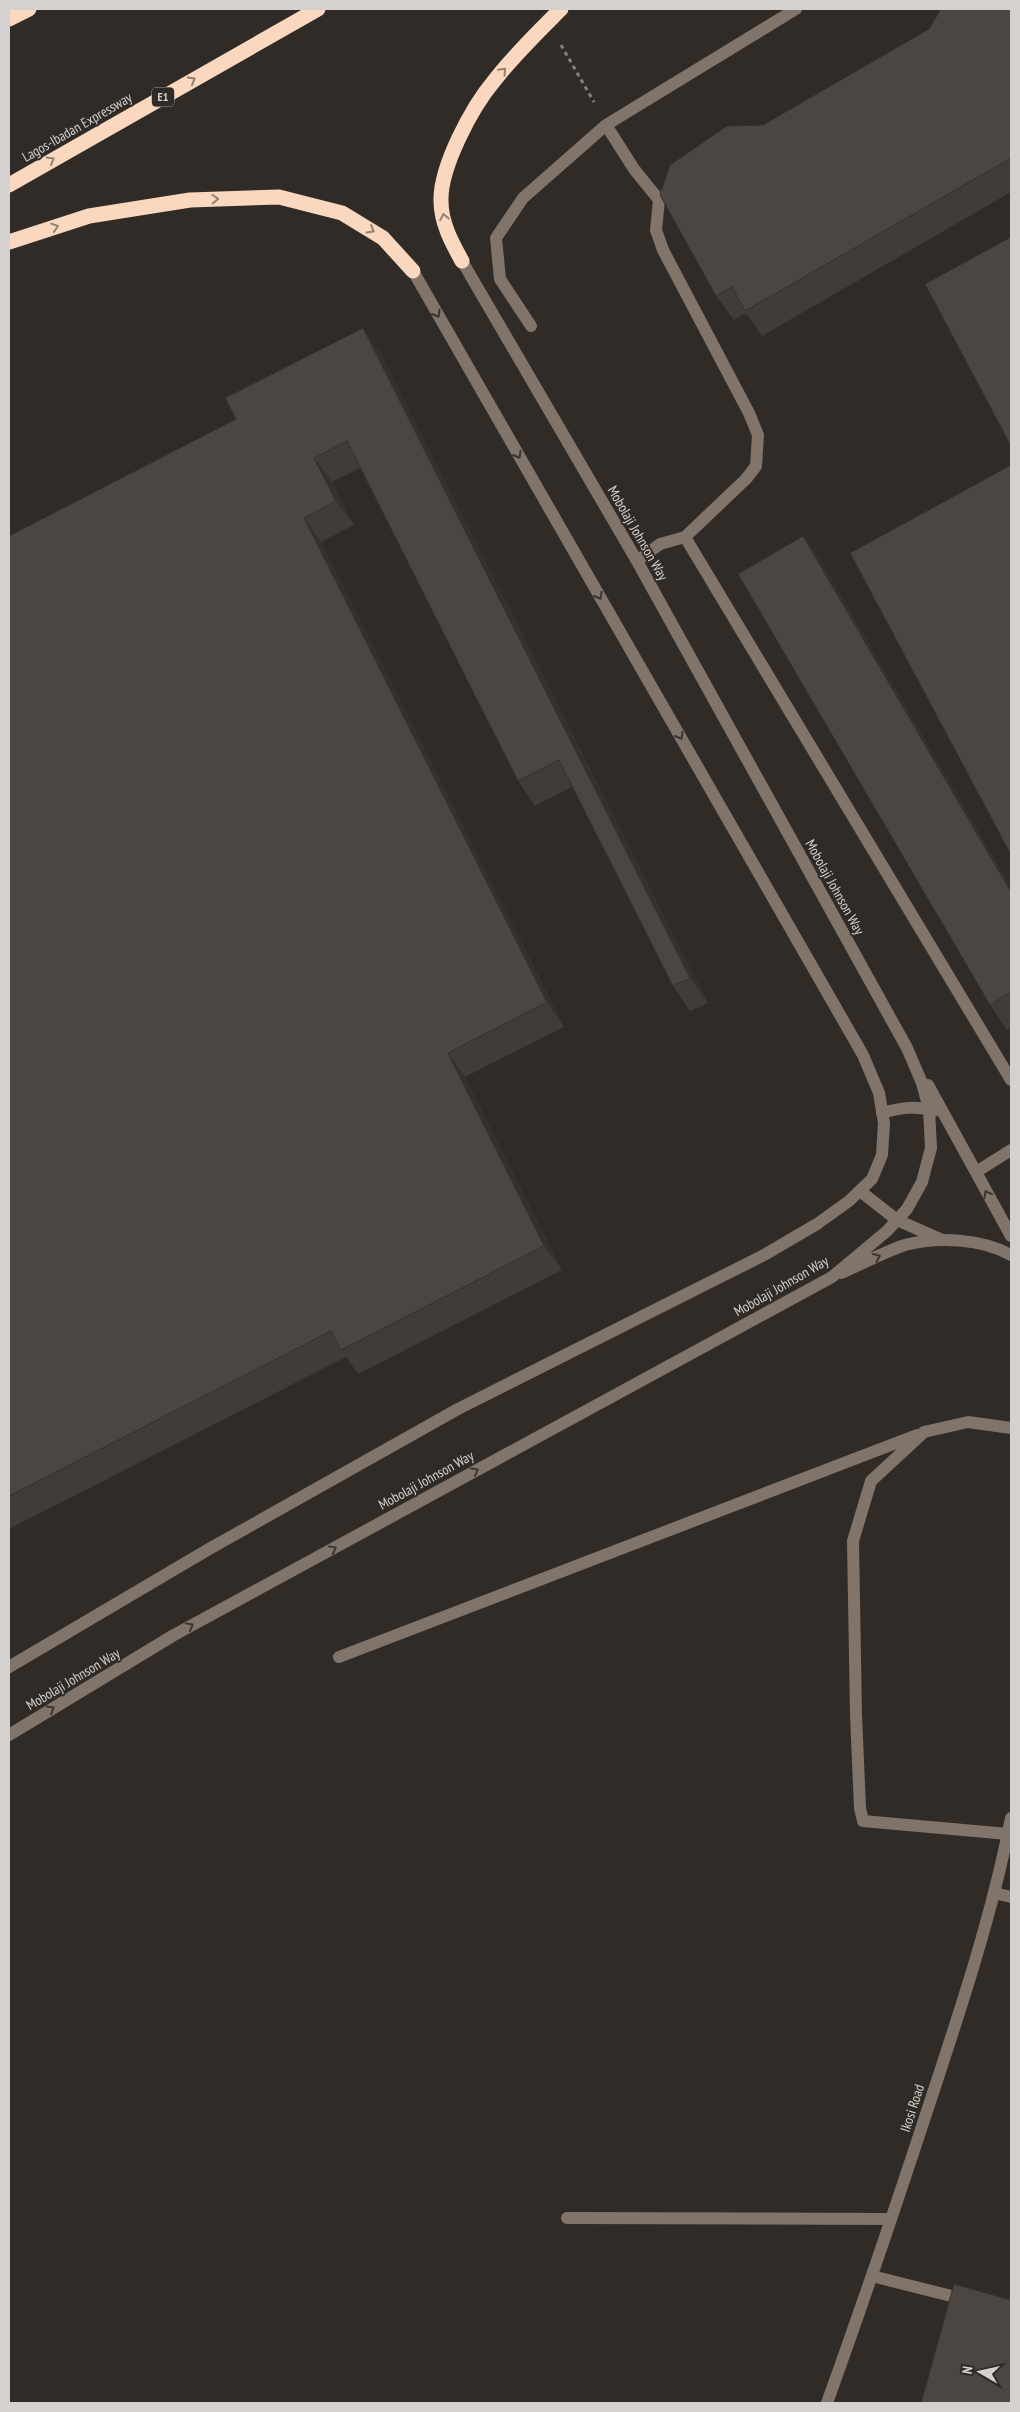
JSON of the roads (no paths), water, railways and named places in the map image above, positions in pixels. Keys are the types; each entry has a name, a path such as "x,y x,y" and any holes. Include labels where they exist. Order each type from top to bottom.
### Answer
{"highway":[{"path":"9,19 29,9"},
{"name":"Lagos-Ibadan Expressway","path":"9,185 318,9"},
{"path":"462,261 448,236 441,201 446,170 461,134 493,82 562,9"},
{"path":"9,242 89,216 190,200 279,197 342,213 383,238 413,271"}],"street":[{"path":"530,326 500,279 496,238 523,198 606,125 796,9"},
{"path":"606,125 634,169 659,200 656,230 663,250 738,390 758,436 756,466 746,479 685,537 660,544 638,561"},
{"path":"659,200 682,183"},
{"name":"Mobolaji Johnson Way","path":"9,1735 174,1636 832,1276 888,1231 906,1209 922,1182 930,1148 929,1109 922,1082 907,1048 638,561 462,261"},
{"path":"9,1667 209,1549 458,1410 764,1255 817,1224 860,1191 872,1179 882,1155 880,1093 863,1055 413,271"},
{"path":"685,537 1011,1080"},
{"path":"907,1048 1011,1236"},
{"path":"882,1113 900,1108 929,1109 944,1114"},
{"path":"976,1172 1011,1150"},
{"path":"860,1191 897,1220 940,1239 1000,1249 1011,1255"},
{"path":"832,1276 906,1245 940,1239"},
{"path":"339,1657 924,1432 968,1422 1011,1428"},
{"path":"924,1432 870,1481 853,1541 856,1715 860,1808 863,1821 1008,1834"},
{"name":"Ikosi Road","path":"827,2403 872,2276 960,2010 994,1893 1011,1818"},
{"path":"994,1893 1011,1897"},
{"path":"567,2218 891,2219"},
{"path":"872,2276 983,2305"}]}
